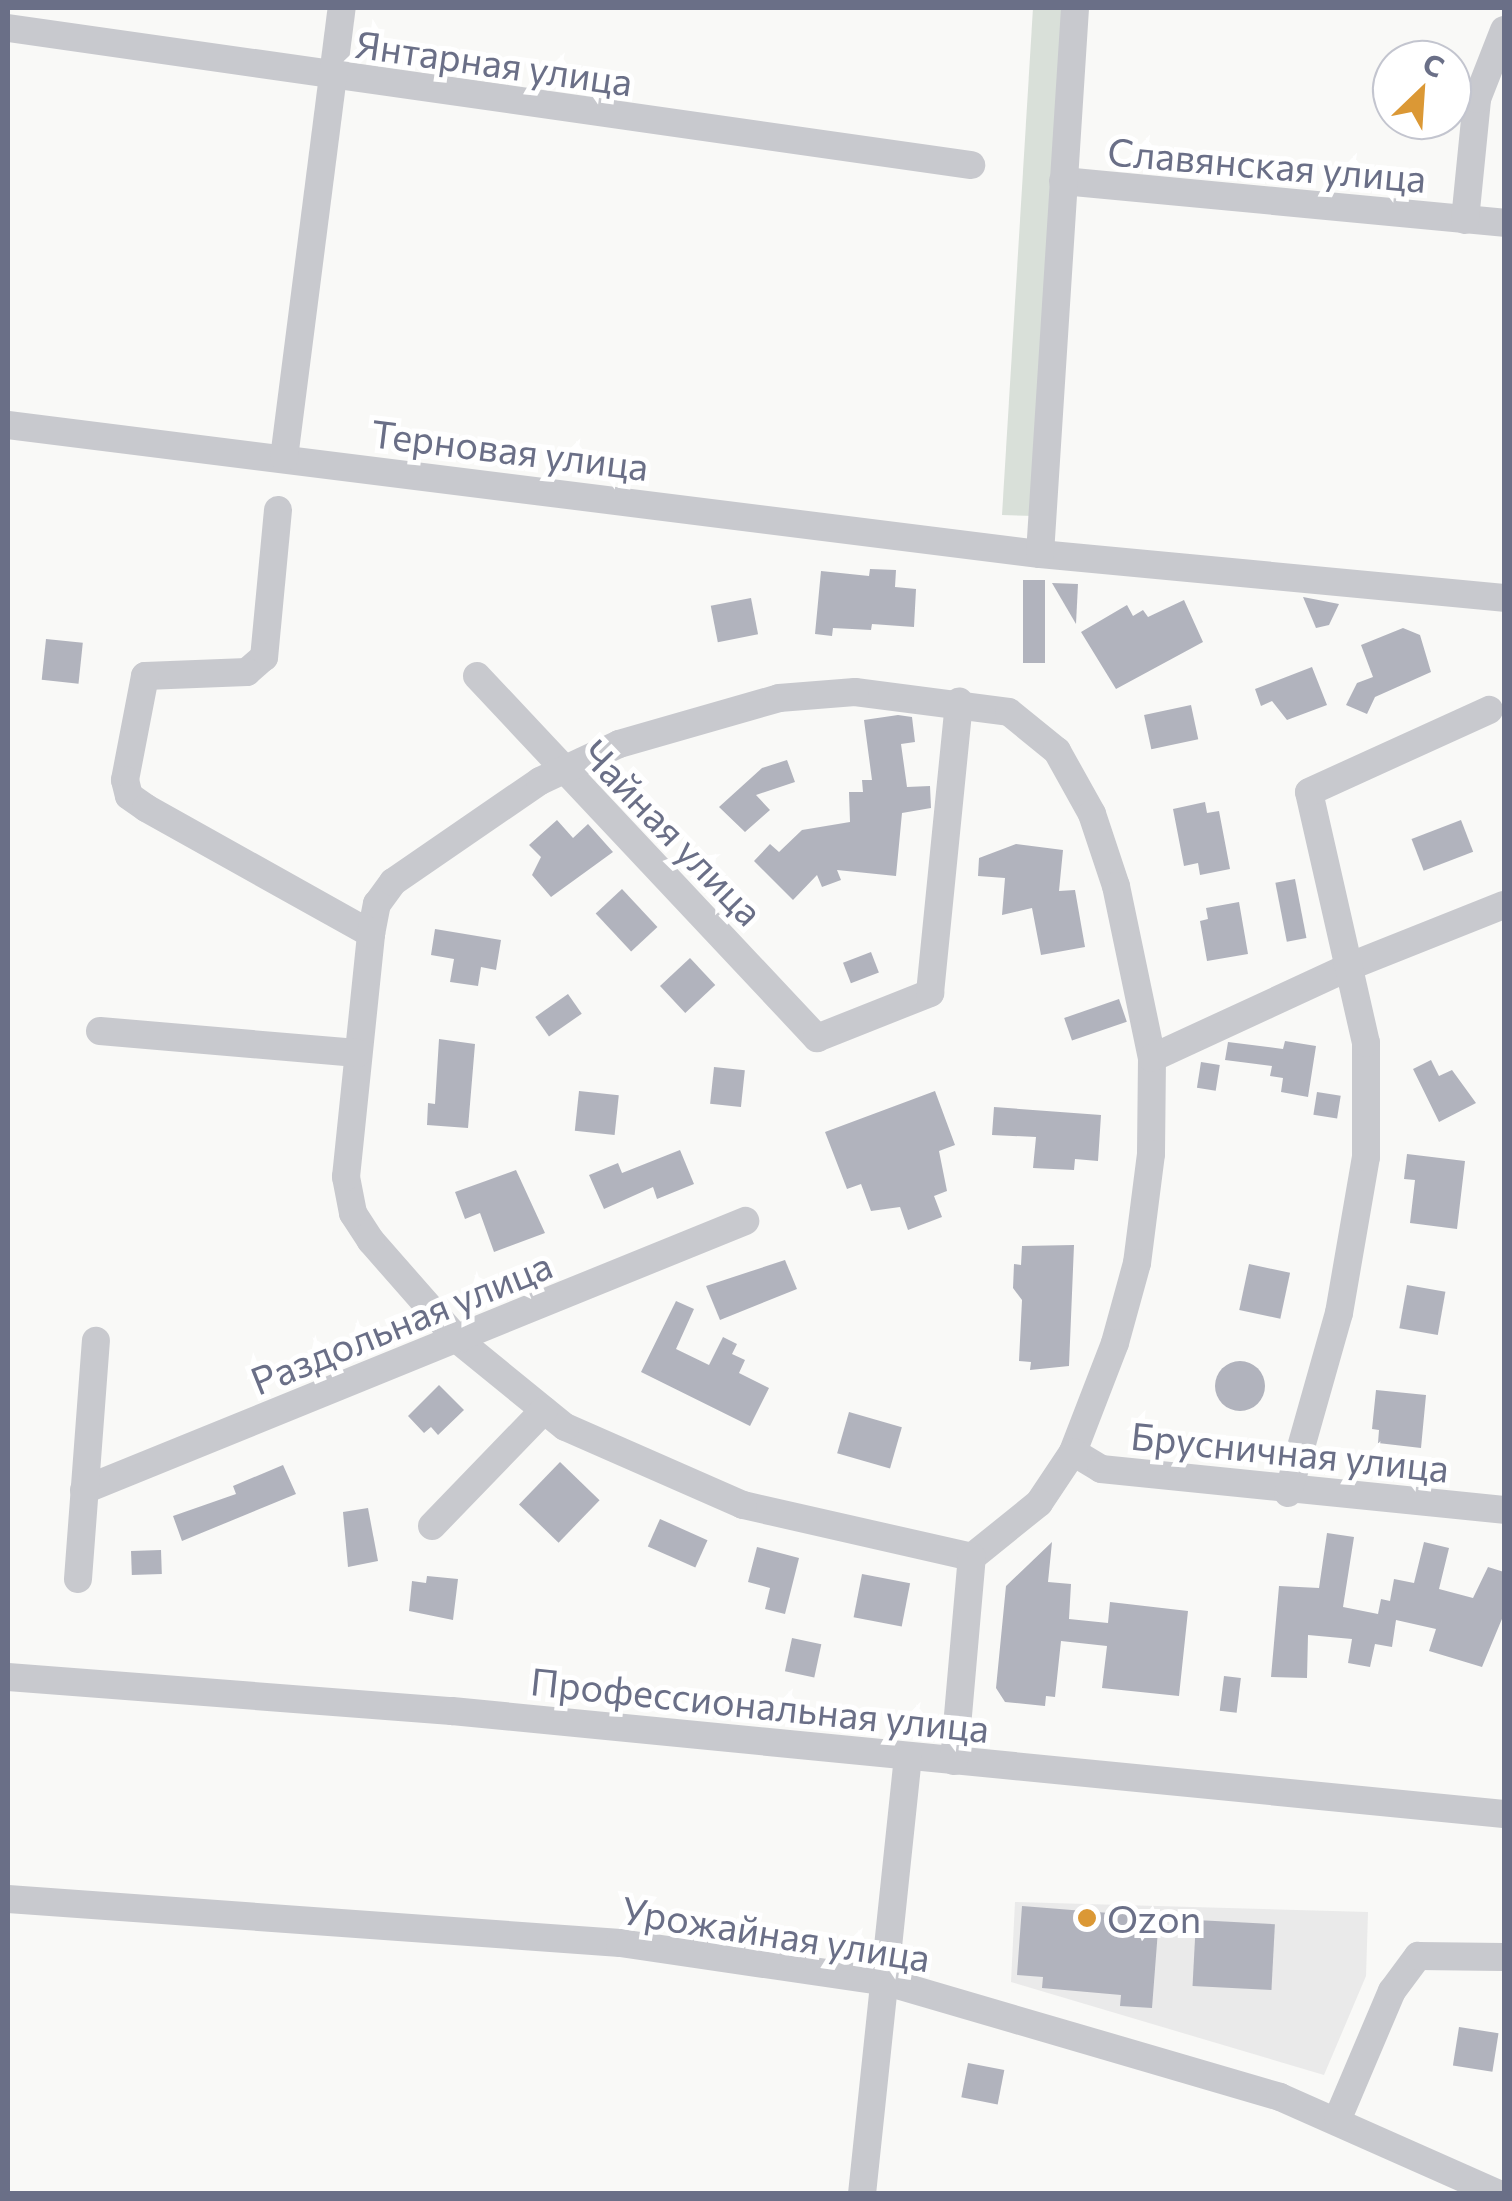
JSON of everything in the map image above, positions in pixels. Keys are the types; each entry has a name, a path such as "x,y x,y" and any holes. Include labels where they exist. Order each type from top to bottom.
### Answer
{"street":[{"path":"284,458 342,8"},
{"path":"1040,554 1075,8"},
{"name":"Янтарная улица","path":"8,28 332,78 971,165"},
{"name":"Славянская улица","path":"1465,220 1477,99 1504,30"},
{"name":"Славянская улица","path":"1063,181 1504,223"},
{"name":"Терновая улица","path":"8,425 1002,550 1504,598"},
{"path":"278,510 264,657 247,672 144,676 125,780 129,796 146,808 371,934"},
{"name":"Чайная улица","path":"477,676 561,770 817,1038 930,993 959,701"},
{"path":"954,1762 972,1557 1039,1504 1073,1452 1137,1262 1151,1154 1152,1058 1124,918 1092,814 1057,751 1009,712 959,701 855,692 779,698 694,718 561,770 405,871 377,904 371,934 346,1178 354,1213 458,1340 544,1410 662,1474 743,1505 972,1557"},
{"path":"1288,1493 1340,1314 1366,1157 1366,1043 1353,964 1308,792 1489,710"},
{"path":"1152,1058 1353,964 1504,905"},
{"path":"100,1031 357,1054"},
{"name":"Раздольная улица","path":"84,1490 745,1221"},
{"path":"78,1579 96,1341"},
{"path":"432,1526 544,1410"},
{"name":"Брусничная улица","path":"1073,1452 1102,1469 1288,1493 1504,1510"},
{"name":"Профессиональная улица","path":"8,1676 452,1711 908,1759 1504,1814"},
{"path":"862,2194 908,1759"},
{"name":"Урожайная улица","path":"8,1898 620,1943 886,1982 1338,2118 1499,2194"},
{"path":"1338,2118 1392,1991 1418,1956 1504,1957"}],"shaded area":[{"path":"1033,8 1076,8 1035,516 1002,515"},
{"path":"1015,1902 1368,1912 1366,1976 1324,2075 1011,1982"}],"building":[{"path":"870,569 896,570 895,587 916,589 914,627 872,624 871,630 833,628 832,636 815,634 821,571 869,576"},
{"path":"1023,580 1045,580 1045,663 1023,663"},
{"path":"1052,583 1078,584 1076,624"},
{"path":"1303,597 1339,604 1329,625 1316,628"},
{"path":"751,598 758,634 718,642 711,606"},
{"path":"1184,600 1203,642 1116,689 1081,632 1127,605 1133,616 1143,610 1148,617"},
{"path":"1403,628 1420,635 1431,672 1375,697 1367,714 1346,705 1357,683 1373,677 1361,645"},
{"path":"46,639 83,643 79,684 42,680"},
{"path":"1312,667 1327,705 1287,720 1272,701 1261,706 1255,689"},
{"path":"1191,705 1198,739 1151,749 1144,715"},
{"path":"912,717 915,742 901,744 907,787 930,786 931,808 902,813 896,876 837,870 841,880 822,887 817,875 793,900 754,861 770,844 779,852 802,830 850,822 849,792 863,792 862,780 872,780 864,720"},
{"path":"787,760 795,782 756,795 770,810 745,832 719,807 762,768"},
{"path":"1205,802 1207,813 1219,811 1230,869 1200,875 1198,863 1184,866 1173,809"},
{"path":"557,820 573,838 588,824 613,852 551,897 532,875 541,857 529,845"},
{"path":"1461,820 1473,852 1424,871 1412,839"},
{"path":"1016,844 1063,850 1059,891 1075,890 1085,947 1041,955 1032,908 1002,915 1005,878 978,876 979,858"},
{"path":"1295,879 1306,938 1287,942 1275,883"},
{"path":"622,889 657,927 631,952 596,914"},
{"path":"1239,902 1248,954 1207,961 1200,921 1208,919 1206,908"},
{"path":"435,929 501,940 496,970 481,967 478,986 450,982 454,959 431,955"},
{"path":"871,952 879,973 851,983 843,963"},
{"path":"690,958 715,985 685,1013 660,986"},
{"path":"568,994 582,1014 549,1037 535,1017"},
{"path":"1119,999 1127,1022 1072,1041 1064,1018"},
{"path":"439,1039 475,1044 468,1128 427,1125 428,1103 435,1104"},
{"path":"1285,1041 1316,1046 1308,1097 1281,1092 1283,1078 1270,1076 1272,1066 1225,1060 1228,1042 1283,1049"},
{"path":"1431,1060 1439,1076 1452,1070 1476,1103 1439,1122 1413,1069"},
{"path":"1201,1062 1220,1065 1216,1091 1197,1088"},
{"path":"714,1067 745,1070 741,1107 710,1104"},
{"path":"579,1091 619,1095 615,1135 575,1131"},
{"path":"935,1091 955,1145 939,1151 947,1191 934,1196 942,1217 908,1230 900,1207 871,1211 861,1184 847,1189 825,1132"},
{"path":"1317,1092 1341,1096 1337,1118 1313,1115"},
{"path":"994,1107 1101,1115 1098,1161 1075,1159 1074,1170 1033,1168 1036,1137 992,1135"},
{"path":"680,1150 694,1184 657,1199 653,1187 604,1209 589,1175 618,1163 622,1173"},
{"path":"1407,1154 1465,1161 1457,1229 1410,1223 1415,1180 1404,1179"},
{"path":"516,1170 545,1233 494,1252 480,1213 465,1219 455,1192"},
{"path":"1074,1245 1069,1366 1030,1370 1031,1362 1019,1361 1022,1300 1013,1288 1014,1264 1021,1265 1022,1246"},
{"path":"785,1260 797,1289 720,1320 706,1286"},
{"path":"1249,1264 1290,1273 1280,1319 1239,1310"},
{"path":"1407,1285 1445,1292 1438,1335 1399,1328"},
{"path":"676,1301 694,1309 676,1349 709,1365 723,1337 737,1344 732,1354 745,1360 739,1373 769,1388 750,1426 641,1372"},
{"path":"1240,1361 1258,1368 1265,1386 1258,1404 1240,1411 1222,1404 1215,1386 1222,1368"},
{"path":"439,1385 464,1410 438,1435 431,1427 424,1433 408,1416"},
{"path":"1376,1390 1426,1395 1421,1448 1378,1443 1379,1430 1372,1429"},
{"path":"849,1412 902,1427 890,1468 837,1453"},
{"path":"560,1462 600,1500 559,1543 519,1504"},
{"path":"283,1465 296,1494 182,1541 173,1516 236,1494 233,1486"},
{"path":"368,1508 378,1561 348,1567 343,1512"},
{"path":"660,1519 708,1540 695,1568 648,1546"},
{"path":"1327,1533 1354,1537 1343,1607 1378,1614 1381,1599 1390,1601 1394,1579 1414,1583 1424,1542 1449,1548 1439,1589 1473,1598 1488,1567 1504,1572 1504,1614 1482,1667 1429,1651 1436,1629 1396,1620 1392,1647 1375,1644 1370,1667 1348,1663 1352,1639 1308,1635 1307,1678 1271,1677 1279,1586 1319,1588"},
{"path":"1052,1542 1048,1582 1071,1584 1069,1619 1108,1623 1110,1602 1188,1611 1179,1696 1102,1688 1107,1646 1061,1641 1055,1697 1046,1696 1045,1706 1005,1702 996,1688 1006,1586"},
{"path":"757,1547 799,1558 785,1614 765,1609 770,1588 748,1582"},
{"path":"161,1550 162,1574 132,1575 131,1551"},
{"path":"862,1574 910,1583 902,1627 854,1617"},
{"path":"427,1576 458,1579 453,1620 409,1611 412,1581 426,1583"},
{"path":"792,1638 821,1644 814,1677 785,1671"},
{"path":"1224,1676 1241,1678 1237,1713 1220,1711"},
{"path":"1022,1906 1159,1917 1152,2008 1120,2006 1121,1995 1042,1988 1043,1977 1017,1975"},
{"path":"1196,1920 1275,1924 1271,1990 1193,1986"},
{"path":"1459,2027 1499,2033 1492,2072 1453,2066"},
{"path":"968,2063 1004,2070 998,2104 961,2097"}],"place":[{"name":"Ozon","path":"1087,1918"}]}
